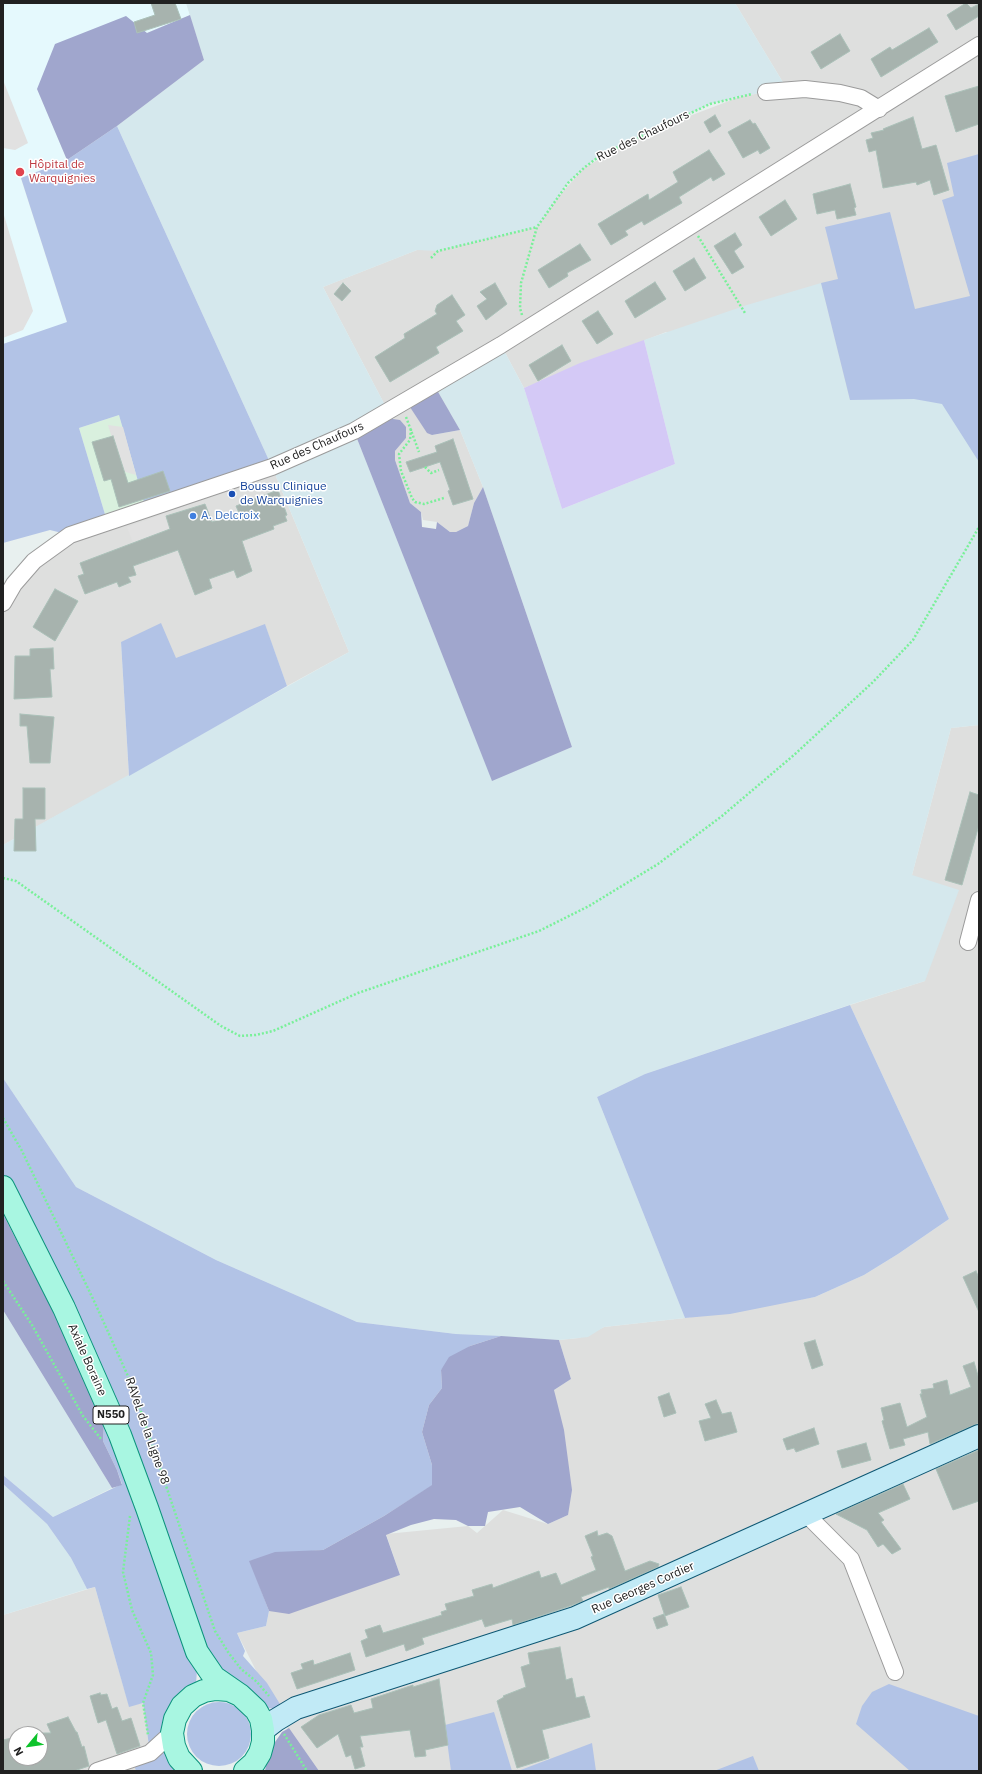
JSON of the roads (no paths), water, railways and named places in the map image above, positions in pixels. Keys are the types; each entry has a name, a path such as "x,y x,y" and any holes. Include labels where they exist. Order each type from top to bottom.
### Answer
{"main road":[{"name":"Axiale Boraine","path":"3,1187 64,1308 120,1434 196,1652 197,1670 193,1696"},
{"name":"Axiale Boraine","path":"196,1652 214,1677 244,1698"},
{"path":"185,1765 174,1746 172,1733 175,1719 182,1706 193,1696 204,1691 216,1689 229,1690 244,1698 256,1710 278,1717 263,1742 260,1753 245,1771"}],"street":[{"name":"Rue des Chaufours","path":"3,603 14,584 34,561 70,535 272,467 354,431 526,329 979,45"},
{"path":"766,92 805,89 840,93 861,98 879,109"},
{"path":"968,942 979,900"},
{"name":"Rue Georges Cordier","path":"278,1717 575,1618 979,1436"},
{"path":"806,1514 851,1559 895,1672"},
{"path":"97,1771 150,1753 172,1733"},
{"path":"150,1753 185,1765"}],"place":[{"name":"Hôpital de Warquignies","path":"20,172"},
{"name":"Boussu Clinique de Warquignies","path":"232,494"},
{"name":"A. Delcroix","path":"193,516"}]}
